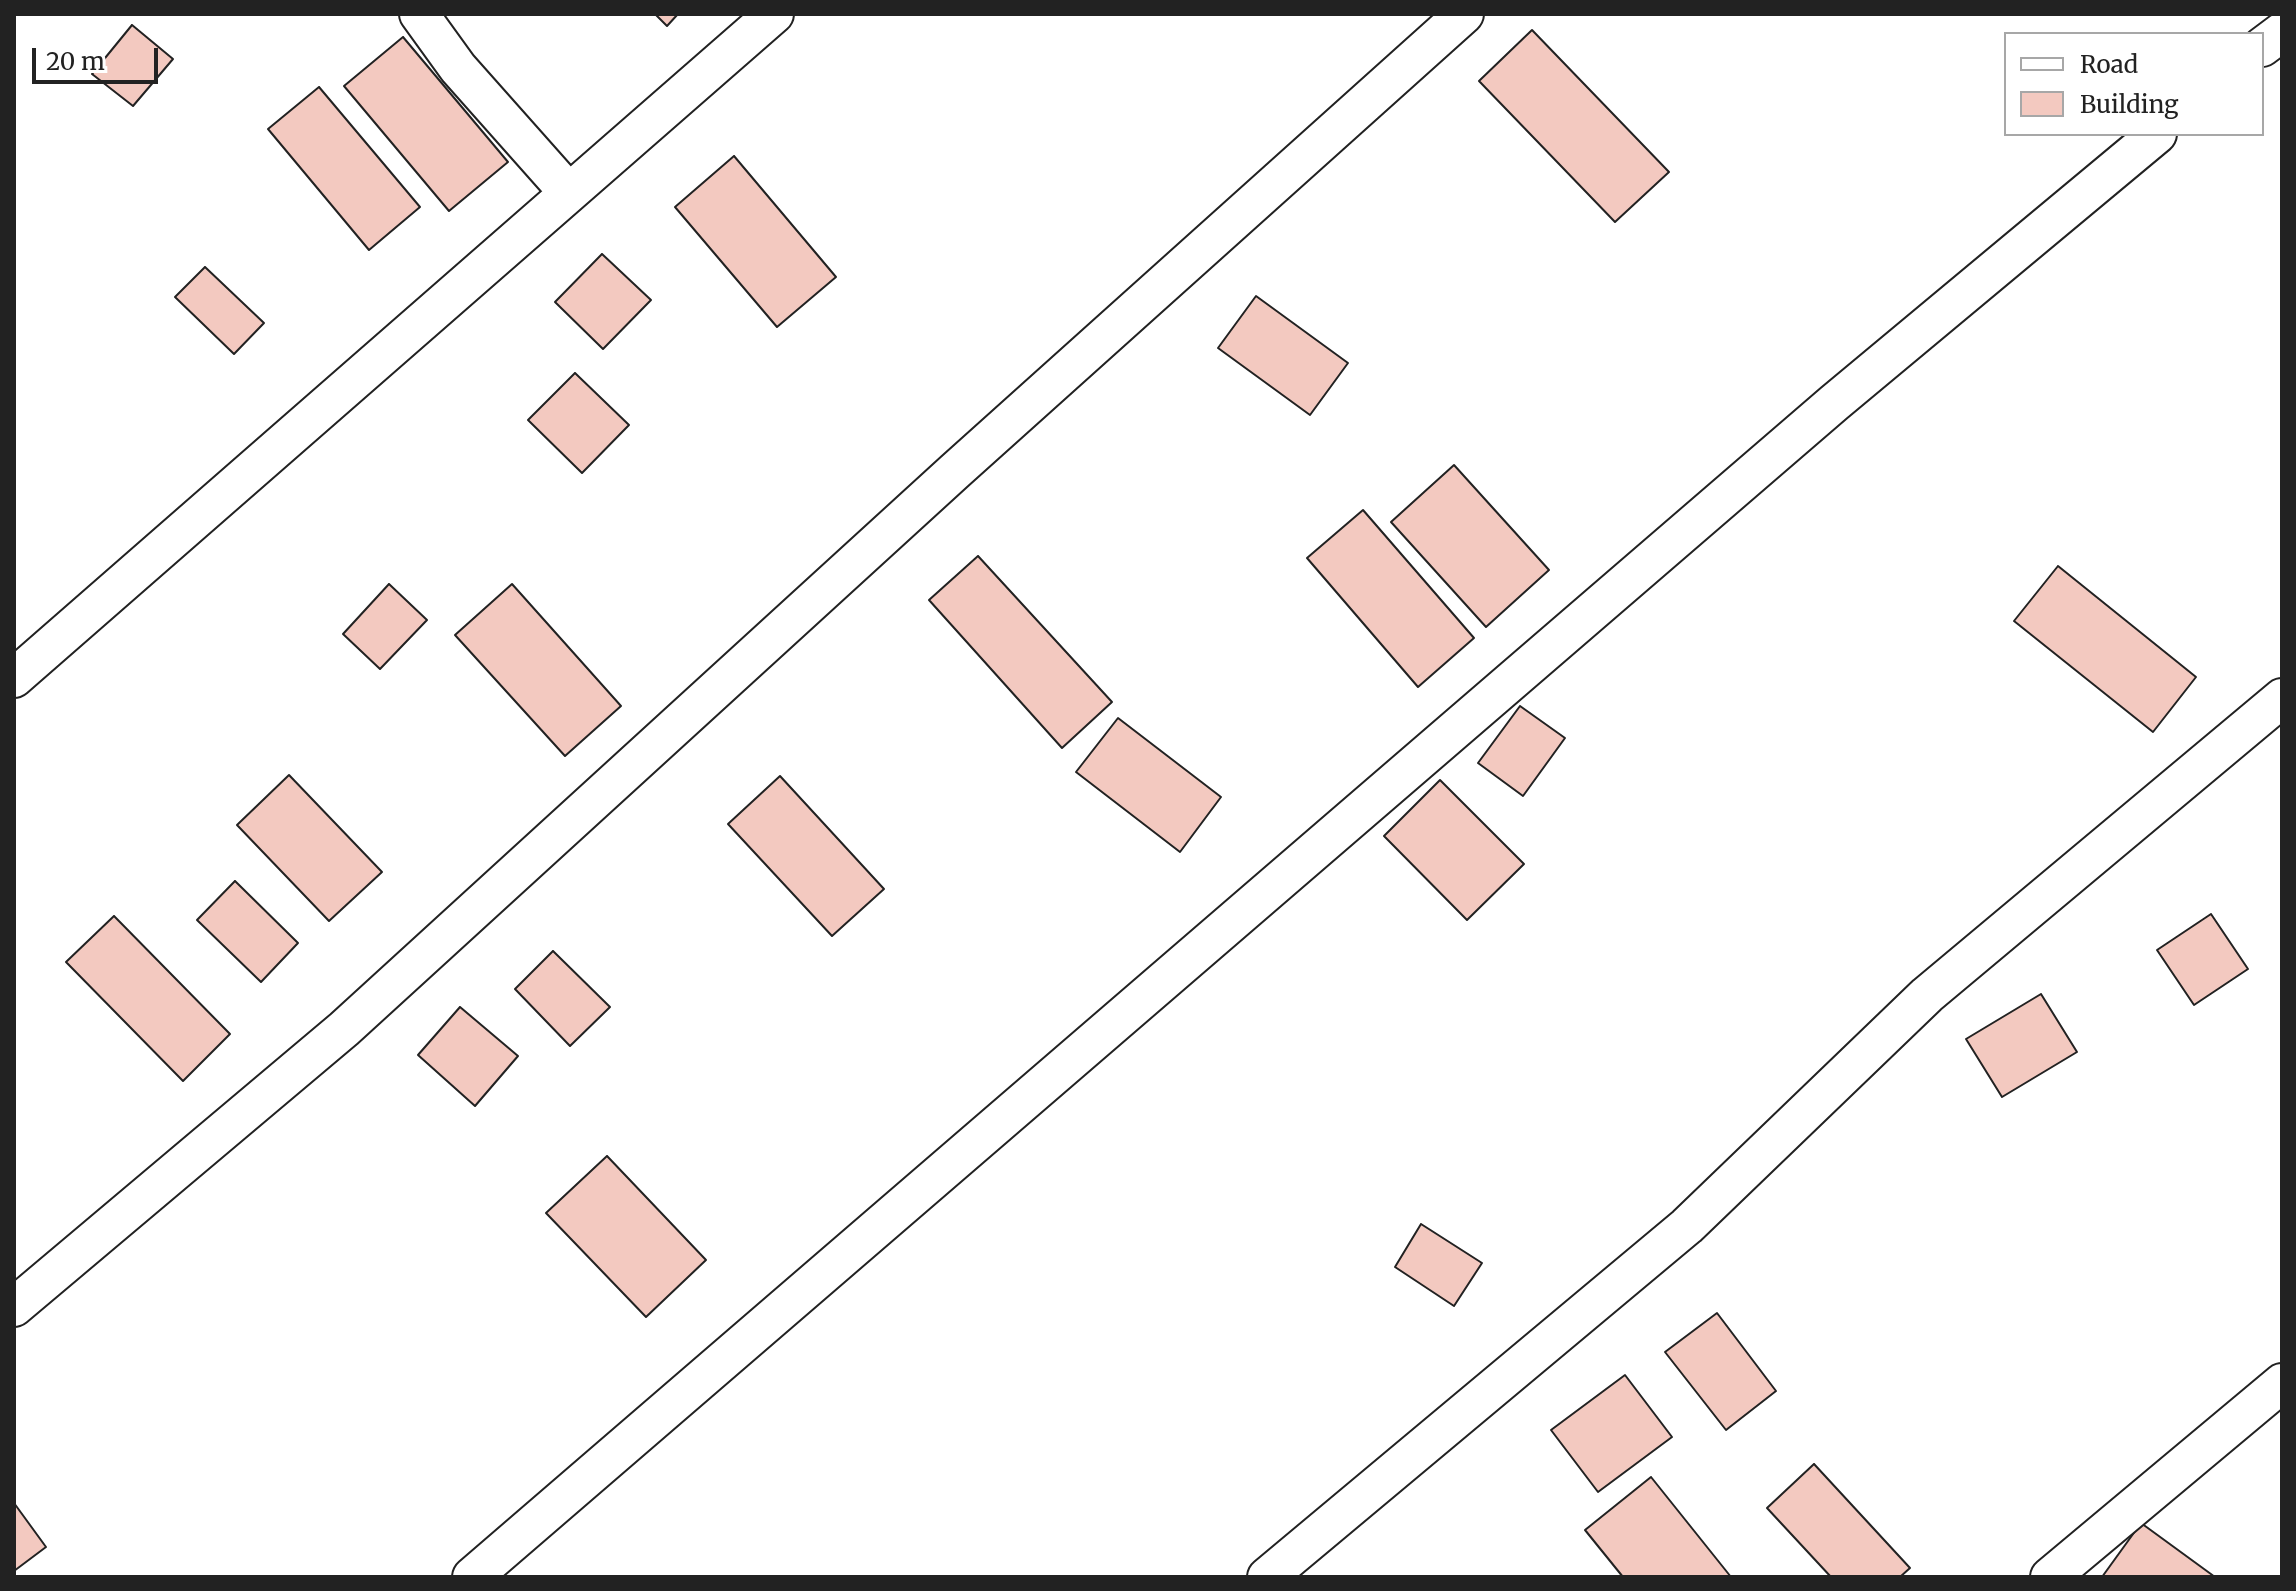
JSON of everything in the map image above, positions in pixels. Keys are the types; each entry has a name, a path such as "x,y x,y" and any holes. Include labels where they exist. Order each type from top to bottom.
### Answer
{"street":[{"path":"419,14 458,68 569,193"},
{"path":"14,678 774,14"},
{"path":"14,1307 344,1029 955,471 1464,14"},
{"path":"2264,46 2282,32"},
{"path":"472,1577 1822,413 2155,136"},
{"path":"1267,1577 1687,1226 1927,995 2282,698"},
{"path":"2050,1577 2282,1383"}],"building":[{"path":"655,14 678,14 667,26"},
{"path":"132,25 173,59 133,106 92,74"},
{"path":"1532,30 1669,172 1615,222 1479,81"},
{"path":"403,37 508,162 449,211 344,86"},
{"path":"319,87 420,207 369,250 268,129"},
{"path":"734,156 836,277 777,327 675,207"},
{"path":"602,254 651,300 603,349 555,302"},
{"path":"205,267 264,323 234,354 175,297"},
{"path":"1256,296 1348,363 1310,415 1218,348"},
{"path":"575,373 629,425 582,473 528,420"},
{"path":"1454,465 1549,570 1486,627 1391,522"},
{"path":"1363,510 1474,638 1418,687 1307,558"},
{"path":"978,556 1112,702 1062,748 929,600"},
{"path":"2058,566 2196,677 2153,732 2014,621"},
{"path":"389,584 427,620 380,669 343,634"},
{"path":"512,584 621,706 565,756 455,635"},
{"path":"1520,706 1565,738 1523,796 1478,763"},
{"path":"1118,718 1221,797 1180,852 1076,772"},
{"path":"289,775 382,872 329,921 237,825"},
{"path":"780,776 884,889 832,936 728,824"},
{"path":"1440,780 1524,864 1467,920 1384,836"},
{"path":"235,881 298,943 261,982 197,920"},
{"path":"2211,914 2248,969 2194,1005 2157,950"},
{"path":"114,916 230,1034 183,1081 66,962"},
{"path":"553,951 610,1007 570,1046 515,989"},
{"path":"2041,994 2077,1052 2002,1097 1966,1039"},
{"path":"460,1007 518,1056 475,1106 418,1055"},
{"path":"607,1156 706,1260 646,1317 546,1213"},
{"path":"1421,1224 1482,1263 1454,1306 1395,1267"},
{"path":"1717,1313 1776,1391 1726,1430 1665,1352"},
{"path":"1625,1375 1672,1437 1598,1492 1551,1430"},
{"path":"1814,1464 1910,1568 1900,1577 1831,1577 1767,1508"},
{"path":"1651,1477 1731,1577 1623,1577 1585,1530"},
{"path":"14,1503 46,1547 14,1571"},
{"path":"2141,1523 2215,1577 2102,1577"}]}
